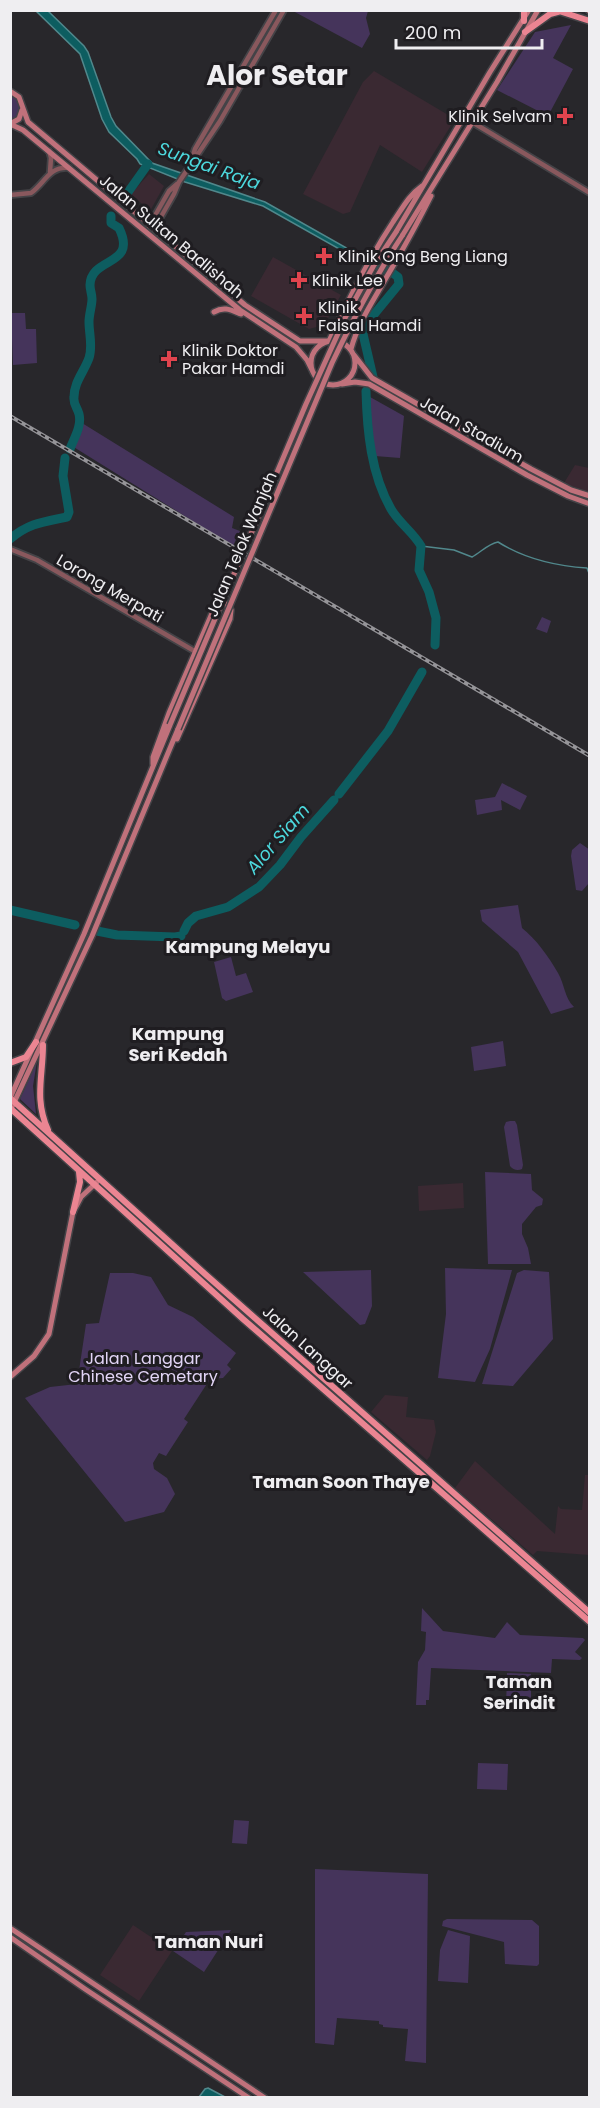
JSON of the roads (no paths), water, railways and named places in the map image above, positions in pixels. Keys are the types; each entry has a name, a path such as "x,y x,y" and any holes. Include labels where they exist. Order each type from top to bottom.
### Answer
{"main road":[{"path":"524,21 525,10"},
{"name":"Jalan Telok Wanjah","path":"156,771 170,726 306,404 346,316 374,265 529,10"},
{"name":"Jalan Telok Wanjah","path":"11,1109 88,925 156,771 178,729 352,320 381,268 472,122 538,10"},
{"path":"525,32 550,14 560,11 590,21"},
{"name":"Jalan Sultan Badlishah","path":"10,91 19,97 28,122 239,301 300,341 328,341"},
{"path":"10,124 19,118 23,109"},
{"name":"Jalan Sultan Badlishah","path":"10,124 24,130 205,282 256,321 296,347 312,370"},
{"path":"351,349 364,316 412,234 441,172"},
{"path":"328,341 337,341 351,349 354,355 355,369 348,380 342,384 329,385 316,378 311,360 314,350 328,341 358,278 376,248 408,199 425,183"},
{"path":"214,312 227,308 256,321"},
{"name":"Jalan Stadium","path":"354,355 372,378 531,469 571,490 590,496"},
{"name":"Jalan Stadium","path":"342,384 355,381 369,384 527,475 568,496 590,504"},
{"path":"220,602 229,605 230,619 182,729 156,771 153,757 216,604 220,602"},
{"path":"10,1064 26,1057 39,1044"},
{"path":"39,1044 39,1094 42,1116 50,1133"},
{"name":"Jalan Langgar","path":"13,1100 590,1622"},
{"name":"Jalan Langgar","path":"11,1109 243,1318 590,1613"},
{"path":"10,1377 34,1356 49,1334 80,1182 78,1170"},
{"path":"73,1212 81,1197 100,1178"},
{"path":"10,1928 265,2097"},
{"path":"10,1937 249,2097"}],"street":[{"path":"190,165 195,149 276,10"},
{"path":"152,228 169,191 179,182 215,128 284,10"},
{"path":"249,56 254,63"},
{"path":"472,122 590,193"},
{"path":"49,151 50,172"},
{"path":"10,195 31,193 50,172 60,168 69,168"},
{"name":"Lorong Merpati","path":"10,549 37,560 196,652"}],"water":[{"name":"Sungai Raja","path":"36,11 48,11 84,46 116,126 152,163 265,202 359,255 362,259 357,259 263,206 185,182 140,164 109,132 102,119 80,54"},
{"path":"208,2088 225,2097 199,2097"}],"waterway":[{"path":"126,195 148,164"},
{"path":"70,449 79,423 74,392 90,354 89,322 92,276 98,269 118,256 123,249 119,228 111,223 111,216"},
{"name":"Alor Siam","path":"353,254 398,277 399,284 367,323 363,334 373,377"},
{"name":"Alor Siam","path":"366,391 371,452 384,496 394,514 421,546 419,570 429,592 436,618 435,645"},
{"path":"10,539 30,526 67,517 69,512 63,476 65,458"},
{"path":"421,546 454,550 472,557 498,542 541,561 587,568 590,576"},
{"name":"Alor Siam","path":"339,794 388,731 422,672"},
{"name":"Alor Siam","path":"184,931 188,923 196,916 228,907 259,887 334,800"},
{"path":"10,910 75,925"},
{"name":"Alor Siam","path":"97,931 117,935 181,936"}],"railway":[{"path":"10,416 590,756"}],"place":[{"name":"Klinik Selvam","path":"565,116"},
{"name":"Klinik Ong Beng Liang","path":"324,256"},
{"name":"Klinik Lee","path":"299,280"},
{"name":"Klinik Faisal Hamdi","path":"304,316"},
{"name":"Klinik Doktor Pakar Hamdi","path":"169,359"}],"district":[{"name":"Alor Setar","path":"277,75"},
{"name":"Kampung Melayu","path":"248,947"},
{"name":"Kampung Seri Kedah","path":"178,1044"},
{"name":"Taman Soon Thaye","path":"341,1482"},
{"name":"Taman Serindit","path":"519,1692"},
{"name":"Taman Nuri","path":"209,1942"}],"park label":[{"name":"Jalan Langgar Chinese Cemetary","path":"143,1367"}]}
